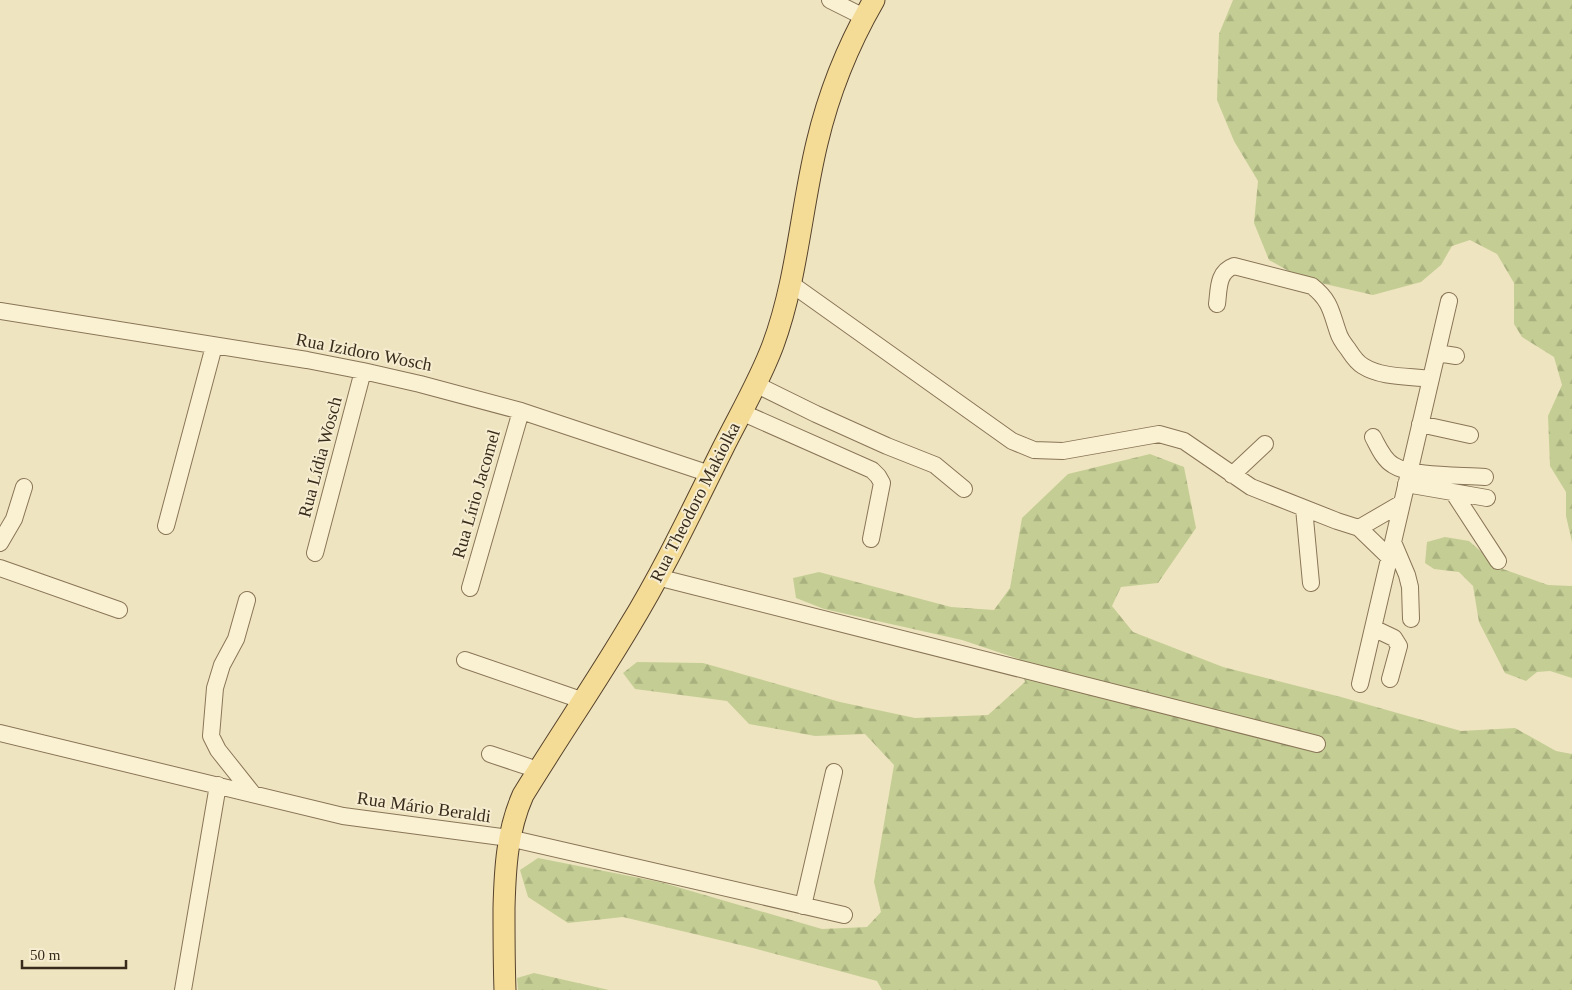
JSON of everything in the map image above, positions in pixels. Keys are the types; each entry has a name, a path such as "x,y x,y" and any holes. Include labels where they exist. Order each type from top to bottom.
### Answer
{"main road":[{"name":"Rua Theodoro Makiolka","path":"505,990 505,882 509,838 517,808 523,794 630,626 657,577 755,384 776,334 790,283 817,143 825,113 845,56 871,4"}],"street":[{"path":"830,0 871,4"},
{"path":"1216,304 1220,277 1228,268 1234,266 1312,286 1328,302 1342,342 1361,366 1380,374 1431,379"},
{"path":"790,283 1012,441 1034,450 1064,451 1158,434 1184,441 1251,487 1359,528 1391,550 1407,575 1410,587 1411,620"},
{"path":"1360,684 1449,301"},
{"name":"Rua Izidoro Wosch","path":"0,311 363,371 456,392 521,411 710,474"},
{"path":"166,526 214,346"},
{"path":"1437,354 1456,356"},
{"name":"Rua Lídia Wosch","path":"315,553 363,371"},
{"path":"755,384 878,442 935,465 964,489"},
{"name":"Rua Lírio Jacomel","path":"470,588 521,411"},
{"path":"741,412 872,470 882,483 871,539"},
{"path":"1420,424 1470,435"},
{"path":"1373,437 1388,461 1408,478 1453,492 1487,498"},
{"path":"1232,475 1265,444"},
{"path":"1408,478 1485,476"},
{"path":"0,543 14,519 24,487"},
{"path":"1453,492 1498,561"},
{"path":"1359,528 1402,503"},
{"path":"1304,508 1311,583"},
{"path":"0,568 119,610"},
{"path":"657,577 1317,744"},
{"path":"247,600 236,639 222,665 215,688 211,736 218,750 253,794"},
{"path":"1373,628 1394,638 1399,646 1390,679"},
{"path":"465,660 584,701"},
{"name":"Rua Mário Beraldi","path":"0,733 343,816 509,838 844,915"},
{"path":"490,754 538,770"},
{"path":"803,906 834,772"},
{"path":"183,990 218,785"}],"green space":[{"path":"1233,0 1572,0 1572,542 1566,516 1566,492 1550,466 1548,416 1562,385 1554,357 1522,337 1514,324 1514,283 1497,254 1470,240 1452,246 1441,265 1421,282 1373,295 1303,279 1269,260 1254,223 1258,181 1234,141 1217,100 1219,34"},
{"path":"1150,454 1184,467 1196,528 1158,583 1121,587 1112,606 1133,632 1223,667 1341,697 1461,731 1515,728 1556,751 1572,754 1572,990 882,990 877,981 753,948 623,917 568,923 528,897 520,870 538,858 660,882 822,929 867,927 881,912 874,882 894,765 865,734 815,736 749,724 727,701 635,689 623,673 637,662 703,663 840,702 915,718 988,715 1025,682 1019,659 962,640 824,609 796,598 793,578 819,572 951,607 994,610 1010,588 1022,518 1068,474"},
{"path":"1445,537 1469,541 1500,568 1548,585 1572,586 1572,678 1550,671 1537,672 1526,681 1505,673 1479,622 1473,586 1459,572 1434,569 1425,563 1427,542"},
{"path":"534,973 609,990 518,990 517,978"}]}
